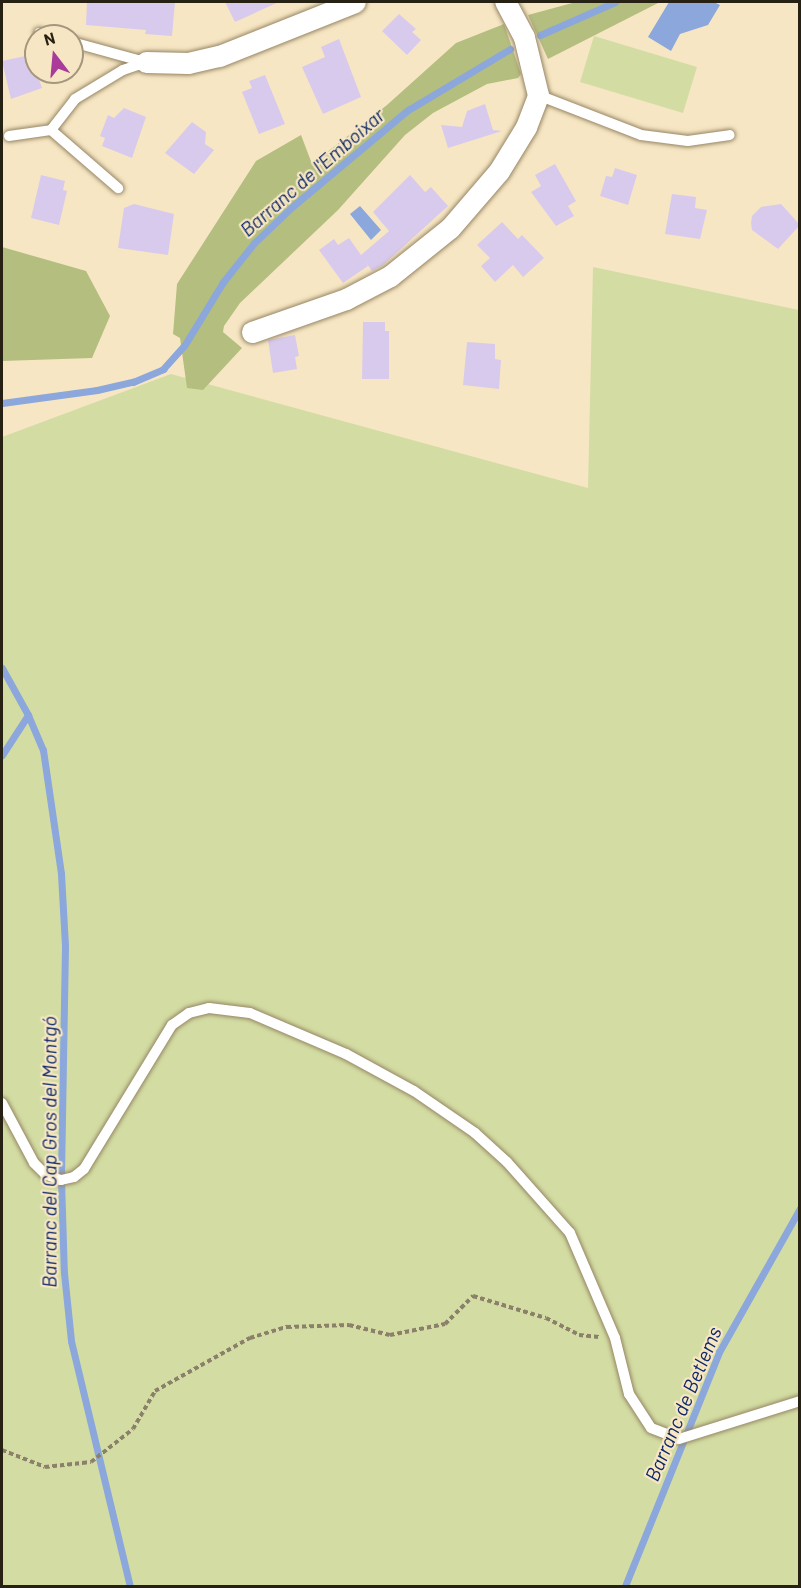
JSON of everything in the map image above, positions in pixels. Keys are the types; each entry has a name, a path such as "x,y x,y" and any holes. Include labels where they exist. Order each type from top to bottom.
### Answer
{"street":[{"path":"146,62 188,63 211,58 355,2"},
{"path":"252,332 346,299 390,276 427,250 499,171 526,127 538,95 534,70 510,8"}],"lane":[{"path":"84,45 146,62"},
{"path":"9,136 51,130 75,99 123,70 146,62"},
{"path":"538,95 641,135 688,141 730,135"},
{"path":"51,130 118,188"},
{"path":"2,1103 45,1174 62,1180 74,1177 84,1169 172,1025 189,1013 209,1008 250,1013 346,1054 414,1091 475,1133 528,1185 570,1233 615,1338 636,1409 651,1428 669,1438 702,1434 800,1401"}],"path":[{"path":"2,1450 45,1467 91,1462 133,1429 155,1390 250,1338 287,1327 349,1325 390,1335 445,1324 473,1296 546,1318 579,1335 615,1338"}],"green space":[{"path":"576,2 660,2 548,59 528,15"},
{"path":"504,24 521,74 518,78 487,84 433,113 405,135 338,210 240,303 224,326 223,332 242,348 203,390 187,388 180,338 173,334 177,284 256,161 301,135 312,164 387,105 456,43"},
{"path":"594,36 697,67 683,113 580,82"},
{"path":"2,247 86,271 110,316 92,358 2,361"},
{"path":"593,267 799,310 799,1586 2,1586 2,437 171,374 588,488"}],"water":[{"path":"669,2 714,2 720,5 708,25 680,34 671,51 648,37"},
{"path":"360,206 381,230 371,240 350,214"}],"building":[{"path":"87,2 175,2 172,36 145,34 146,30 86,25"},
{"path":"225,2 279,2 235,22"},
{"path":"399,14 416,29 412,32 421,40 407,55 382,31"},
{"path":"339,39 361,97 323,114 302,67 325,57 321,47"},
{"path":"24,56 24,84 41,84 42,88 11,99 2,61"},
{"path":"265,75 285,124 259,134 242,92 252,88 249,81"},
{"path":"485,104 493,130 502,131 448,148 441,125 462,127 467,111"},
{"path":"124,108 146,117 132,158 102,146 105,138 100,136 108,115 114,118"},
{"path":"192,122 206,132 205,144 214,150 194,174 165,153"},
{"path":"555,164 576,201 568,206 574,216 556,226 531,192 541,186 535,175"},
{"path":"615,168 637,175 628,205 600,196 606,176 612,177"},
{"path":"41,175 65,181 63,190 67,191 59,225 31,218"},
{"path":"410,175 425,192 431,187 448,206 383,265 372,271 364,260 368,266 343,283 319,250 334,239 338,245 349,238 361,255 389,231 373,212"},
{"path":"672,194 696,197 695,208 707,210 700,239 665,234"},
{"path":"134,204 174,214 168,255 118,248 124,208"},
{"path":"781,204 800,225 778,249 752,230 751,223 752,216 761,207"},
{"path":"502,222 518,239 522,235 544,258 523,277 513,265 495,282 481,266 490,258 477,245"},
{"path":"363,322 385,322 385,331 389,331 389,379 362,379"},
{"path":"295,335 299,356 295,357 297,369 273,373 268,340"},
{"path":"467,342 495,344 495,359 501,360 499,389 463,385"}],"waterway":[{"path":"540,35 615,2"},
{"name":"Barranc de l'Emboixar","path":"2,403 97,390 133,382 163,369 184,346 223,282 254,243 293,206 408,110 510,49"},
{"name":"Barranc de l'Emboixar","path":"2,668 28,715 2,755"},
{"name":"Barranc del Cap Gros del Montgó","path":"28,715 43,750 61,874 65,946 61,1180 64,1273 71,1341 130,1586"},
{"name":"Barranc de Betlems","path":"625,1586 719,1352 800,1208"}]}
